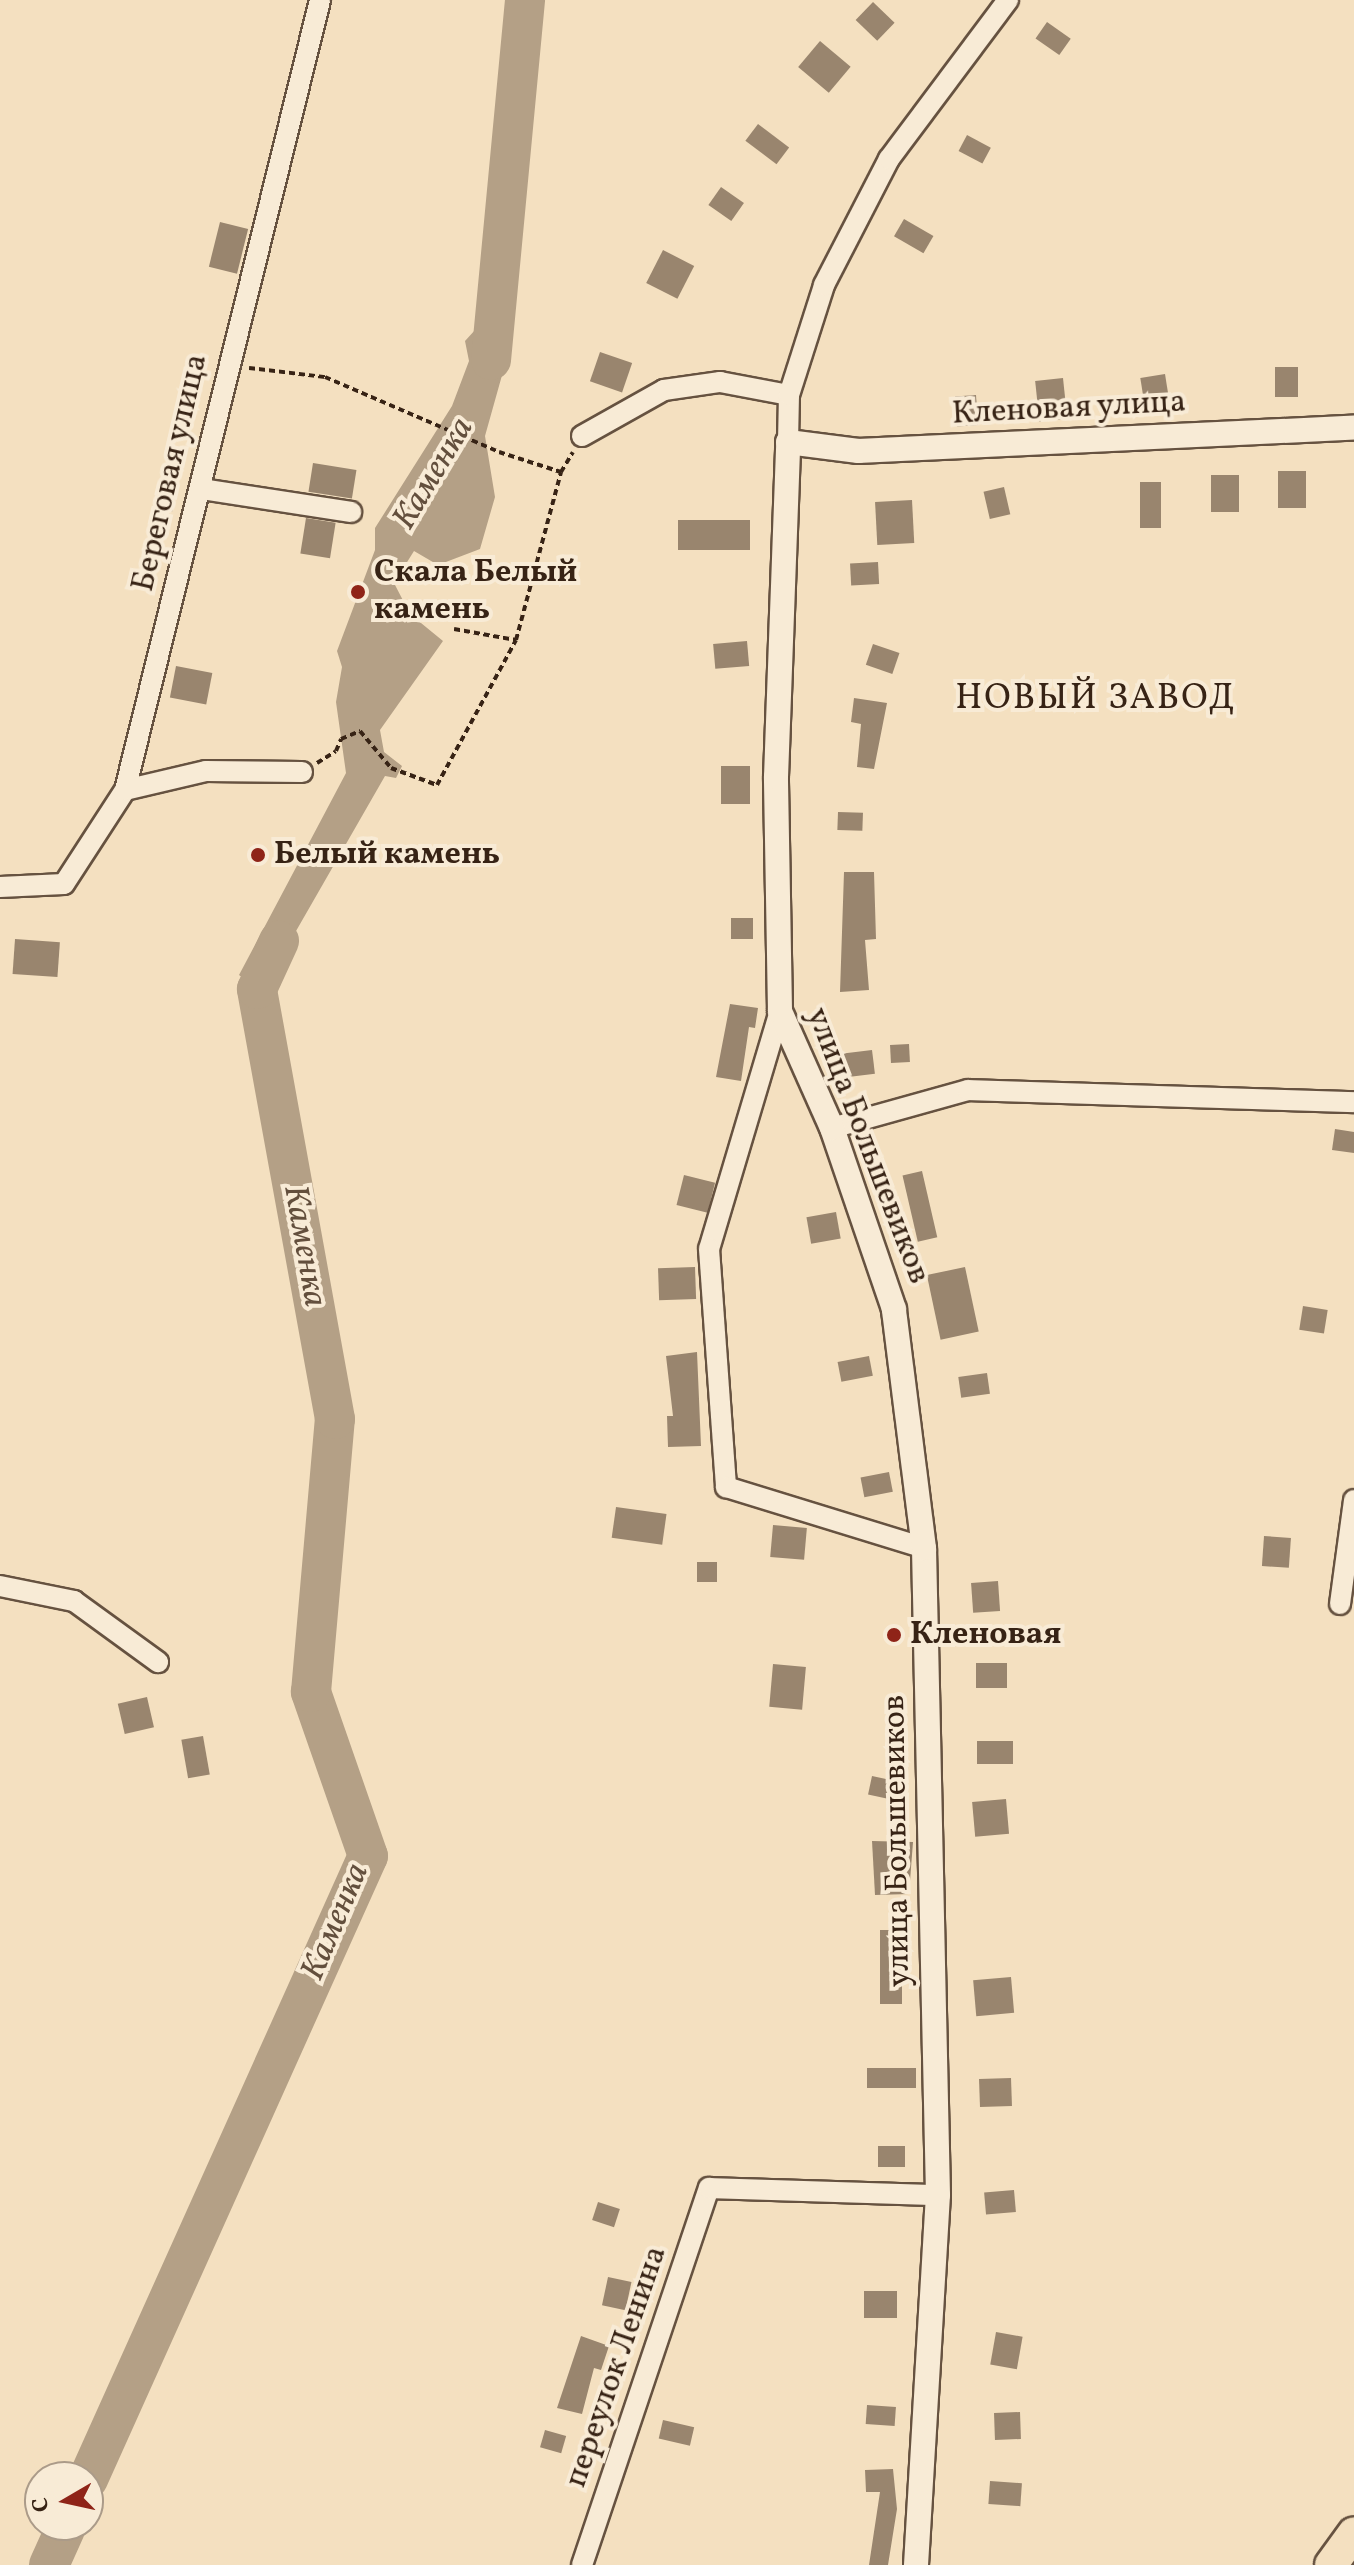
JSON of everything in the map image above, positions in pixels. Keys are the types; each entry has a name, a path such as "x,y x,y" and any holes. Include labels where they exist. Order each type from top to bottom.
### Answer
{"main road":[{"path":"1331,2565 1354,2533"}],"street":[{"name":"Береговая улица","path":"0,887 64,884 125,790 201,489 227,365 320,0"},
{"name":"улица Большевиков","path":"916,2565 938,2195 924,1548 894,1309 832,1128 780,1011 776,777 789,395 824,285 889,159 1008,0"},
{"path":"582,436 664,390 720,382 789,395"},
{"name":"Кленовая улица","path":"788,442 858,451 1354,428"},
{"path":"201,489 351,512"},
{"path":"125,790 206,771 302,772"},
{"path":"780,1011 709,1249 726,1487 924,1548"},
{"path":"832,1128 968,1090 1354,1102"},
{"path":"1340,1604 1354,1500"},
{"path":"0,1586 74,1601 158,1662"},
{"name":"переулок Ленина","path":"582,2565 709,2188 938,2195"}],"path":[{"path":"227,365 325,377 499,452 561,472"},
{"path":"336,751 341,739 360,731 391,768 437,785 516,640 561,472 582,436"},
{"path":"454,629 516,640"}],"water":[{"path":"496,307 513,336 485,436 495,497 480,549 438,565 414,551 394,583 410,614 443,641 380,730 384,752 402,766 396,778 385,776 288,945 280,986 257,989 239,975 346,773 336,702 342,667 337,651 375,550 375,528 452,406 469,361 465,341"}],"building":[{"path":"873,2 895,23 877,41 856,20"},
{"path":"1047,22 1071,39 1059,55 1036,38"},
{"path":"820,41 851,67 829,93 798,67"},
{"path":"758,124 789,147 777,164 745,141"},
{"path":"967,135 991,148 982,164 959,151"},
{"path":"721,187 744,203 731,221 708,205"},
{"path":"904,219 933,236 923,253 894,236"},
{"path":"220,222 248,229 237,274 209,267"},
{"path":"663,250 694,266 677,299 646,283"},
{"path":"600,352 632,363 622,392 590,381"},
{"path":"1275,367 1298,367 1298,397 1275,397"},
{"path":"1165,374 1170,405 1145,409 1140,378"},
{"path":"1063,378 1067,419 1039,422 1035,381"},
{"path":"976,395 978,425 957,426 955,396"},
{"path":"313,463 356,470 352,499 308,492"},
{"path":"1278,471 1306,471 1306,508 1278,508"},
{"path":"1211,475 1239,475 1239,512 1211,512"},
{"path":"1140,482 1161,482 1161,528 1140,528"},
{"path":"158,487 177,491 172,511 154,508"},
{"path":"1004,487 1010,514 990,519 984,492"},
{"path":"912,500 914,543 877,545 875,502"},
{"path":"306,518 336,523 330,558 300,554"},
{"path":"678,520 750,520 750,550 678,550"},
{"path":"878,562 879,584 851,585 850,563"},
{"path":"747,641 749,666 715,669 713,644"},
{"path":"873,644 899,653 892,674 866,665"},
{"path":"176,666 212,673 206,704 170,697"},
{"path":"854,698 887,703 874,769 857,767 861,724 851,722"},
{"path":"721,766 750,766 750,804 721,804"},
{"path":"838,812 863,813 862,831 837,830"},
{"path":"844,872 874,872 876,939 865,940 869,990 840,992"},
{"path":"731,918 753,918 753,939 731,939"},
{"path":"15,939 60,942 57,977 13,974"},
{"path":"730,1004 758,1008 755,1028 749,1027 741,1081 716,1077"},
{"path":"909,1044 910,1062 891,1063 890,1045"},
{"path":"872,1050 875,1074 844,1078 841,1054"},
{"path":"1335,1129 1354,1132 1354,1153 1332,1150"},
{"path":"922,1171 937,1237 918,1242 903,1175"},
{"path":"684,1175 715,1183 708,1213 677,1205"},
{"path":"836,1212 841,1239 811,1244 806,1217"},
{"path":"695,1267 696,1299 659,1300 658,1268"},
{"path":"965,1267 979,1332 941,1340 927,1275"},
{"path":"1303,1306 1328,1310 1324,1334 1299,1330"},
{"path":"697,1352 701,1446 668,1447 667,1416 673,1416 666,1356"},
{"path":"869,1356 873,1376 841,1382 838,1362"},
{"path":"987,1373 990,1394 961,1398 958,1377"},
{"path":"889,1472 893,1492 864,1497 861,1478"},
{"path":"616,1507 667,1514 662,1545 612,1538"},
{"path":"773,1525 807,1528 804,1560 770,1557"},
{"path":"1264,1536 1291,1538 1289,1568 1262,1566"},
{"path":"697,1562 717,1562 717,1582 697,1582"},
{"path":"998,1581 1000,1611 973,1613 971,1583"},
{"path":"976,1663 1007,1663 1007,1688 976,1688"},
{"path":"773,1664 806,1667 802,1710 769,1707"},
{"path":"147,1697 154,1727 125,1734 118,1704"},
{"path":"203,1736 210,1774 188,1778 181,1740"},
{"path":"977,1741 1013,1741 1013,1764 977,1764"},
{"path":"872,1776 891,1780 887,1799 868,1795"},
{"path":"1006,1799 1009,1834 975,1837 972,1802"},
{"path":"872,1841 913,1842 909,1894 875,1895"},
{"path":"880,1930 902,1930 902,2004 880,2004"},
{"path":"1011,1977 1014,2013 976,2016 973,1980"},
{"path":"867,2068 916,2068 916,2088 867,2088"},
{"path":"1011,2078 1012,2106 980,2107 979,2079"},
{"path":"878,2146 905,2146 905,2167 878,2167"},
{"path":"1014,2190 1016,2212 986,2215 984,2193"},
{"path":"598,2202 620,2209 614,2227 592,2220"},
{"path":"608,2277 631,2282 625,2310 602,2305"},
{"path":"864,2291 897,2291 897,2318 864,2318"},
{"path":"996,2332 1023,2337 1017,2369 990,2364"},
{"path":"581,2336 609,2346 601,2370 594,2368 582,2414 557,2408"},
{"path":"867,2405 896,2407 895,2426 866,2424"},
{"path":"1020,2412 1021,2439 995,2440 994,2413"},
{"path":"663,2420 694,2427 690,2446 659,2439"},
{"path":"545,2430 566,2436 561,2453 540,2447"},
{"path":"893,2469 897,2509 888,2565 869,2565 880,2492 866,2492 865,2470"},
{"path":"990,2481 1022,2483 1020,2506 988,2504"}],"waterway":[{"name":"Каменка","path":"491,360 525,0"},
{"name":"Каменка","path":"96,2461 368,1856 311,1692 335,1419 257,989 279,941"},
{"name":"Каменка","path":"49,2565 60,2541"}],"place":[{"name":"Скала Белый камень","path":"358,592"},
{"name":"Белый камень","path":"258,855"},
{"name":"Кленовая","path":"894,1635"}],"district":[{"name":"НОВЫЙ ЗАВОД","path":"1096,700"}]}
